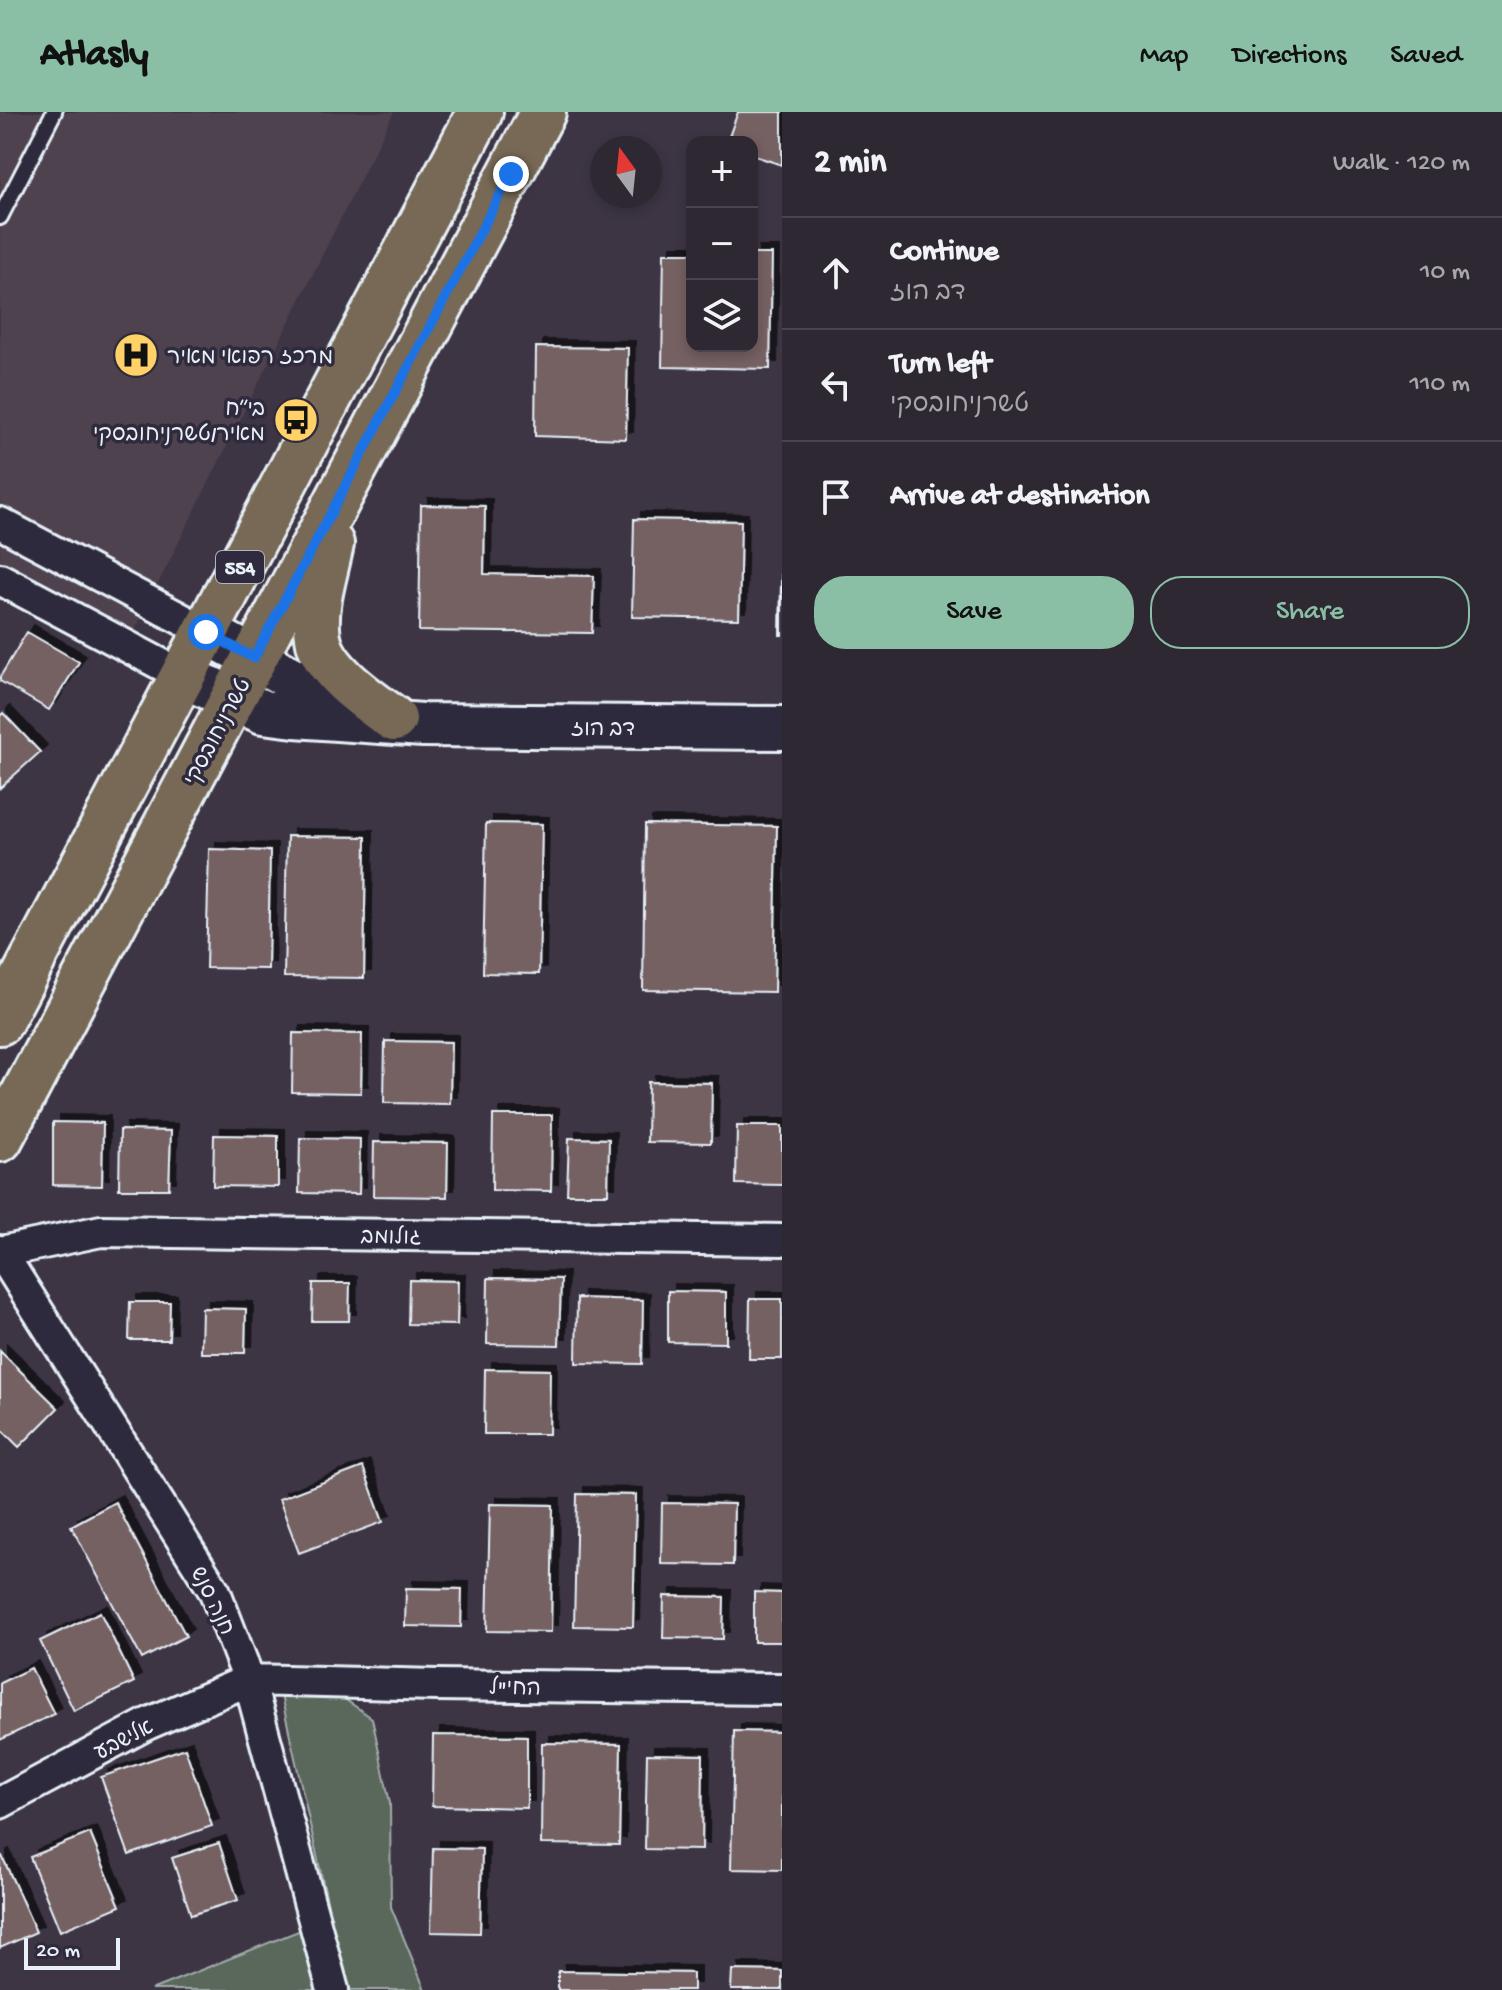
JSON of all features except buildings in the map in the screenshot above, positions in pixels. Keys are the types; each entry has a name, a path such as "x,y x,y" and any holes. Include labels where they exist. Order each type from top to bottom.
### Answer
{"main road":[{"name":"554","path":"0,1022 480,112"},
{"name":"טשרניחובסקי","path":"0,1139 543,112"},
{"path":"342,494 317,610 318,639 323,653 350,687 408,722"}],"street":[{"path":"3,531 206,632"},
{"path":"0,579 183,676"},
{"name":"דב הוז","path":"206,632 333,701 374,715 408,722"},
{"name":"דב הוז","path":"183,676 263,712 295,716 408,722 782,728"},
{"name":"גולומב","path":"1,1252 101,1231 782,1240"},
{"name":"חנה סנש","path":"1,1252 215,1592 249,1680 333,1990"},
{"name":"החי\"ל","path":"249,1680 782,1689"},
{"name":"אלישבע","path":"0,1803 147,1724 249,1680"}],"lane":[{"path":"0,217 54,112"}],"shaded area":[{"name":"מרכז רפואי מאיר","path":"0,112 394,112 121,658 0,597"}],"green space":[{"path":"280,1691 343,1698 372,1718 390,1803 391,1907 425,1990 151,1990 331,1918"}],"place":[{"name":"מרכז רפואי מאיר","path":"136,355"},
{"name":"בי״ח מאיר/טשרניחובסקי","path":"296,420"}],"route":[{"path":"206,632 254,658 511,174"}]}
